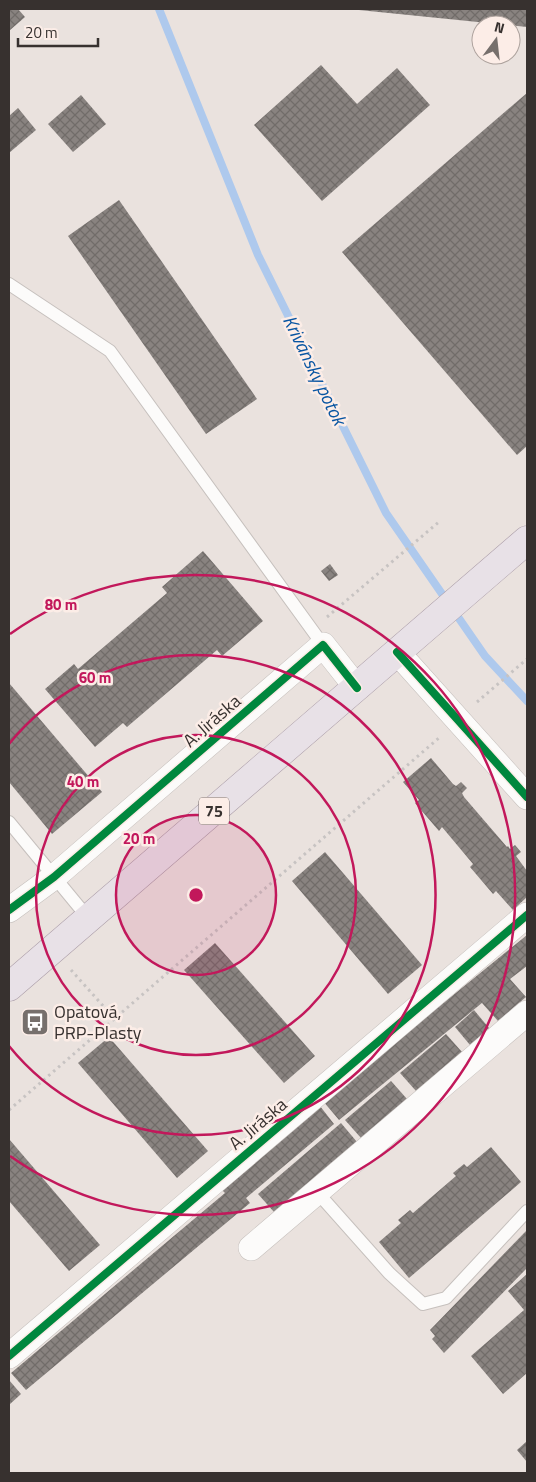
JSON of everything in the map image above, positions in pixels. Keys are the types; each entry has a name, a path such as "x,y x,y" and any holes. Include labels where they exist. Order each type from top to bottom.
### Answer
{"main road":[{"name":"75","path":"9,987 527,540"}],"street":[{"path":"323,645 357,688"},
{"name":"A. Jiráska","path":"9,910 54,877 323,645"},
{"path":"397,652 467,713 527,798"},
{"name":"A. Jiráska","path":"9,1356 527,915"},
{"path":"251,1248 527,1013"}],"lane":[{"path":"9,284 110,351 323,645"},
{"path":"9,822 89,919"},
{"path":"317,1192 389,1273 423,1304 446,1298 527,1211"}],"path":[{"path":"323,645 321,622 440,521"},
{"path":"9,1110 527,659"}],"building":[{"path":"9,9 18,9 25,17 9,31"},
{"path":"527,9 527,27 521,26 521,15 471,15 471,21 359,10"},
{"path":"321,65 357,104 397,68 430,105 322,201 254,125"},
{"path":"527,93 527,446 517,455 342,252"},
{"path":"81,95 106,124 73,152 48,124"},
{"path":"18,108 36,130 9,153 9,116"},
{"path":"119,200 257,399 206,434 68,236"},
{"path":"203,551 263,621 222,656 217,650 127,727 123,723 95,747 45,689 74,664 78,669 167,593 162,587"},
{"path":"330,564 338,575 329,581 321,571"},
{"path":"9,683 102,792 52,834 9,782"},
{"path":"431,758 453,784 456,786 461,782 467,788 462,793 464,797 507,847 510,849 515,845 521,852 516,856 527,871 527,897 513,910 496,891 493,894 470,867 473,864 442,827 439,831 415,803 419,800 403,782"},
{"path":"325,852 422,965 388,994 292,881"},
{"path":"527,935 527,966 510,979 526,997 498,1021 482,1003 488,998 339,1120 323,1101"},
{"path":"215,943 315,1056 284,1083 184,970"},
{"path":"474,1010 489,1028 470,1045 455,1027"},
{"path":"446,1034 462,1052 416,1091 400,1073"},
{"path":"109,1037 208,1151 177,1178 78,1063"},
{"path":"391,1081 407,1099 361,1138 345,1120"},
{"path":"320,1106 334,1124 246,1198 250,1203 26,1390 11,1373 225,1193 221,1189"},
{"path":"341,1123 357,1142 274,1212 258,1194"},
{"path":"9,1139 100,1245 69,1271 9,1201"},
{"path":"491,1147 521,1182 409,1278 379,1242 401,1223 398,1220 410,1210 413,1213 456,1176 453,1173 464,1164 467,1167"},
{"path":"527,1230 527,1268 444,1353 432,1339 435,1336 430,1330"},
{"path":"527,1274 527,1373 503,1394 471,1356 524,1310 508,1291"},
{"path":"9,1380 21,1394 9,1405"},
{"path":"527,1441 527,1462 517,1450"}],"waterway":[{"name":"Krivánsky potok","path":"159,9 258,255 386,513 485,656 527,701"}],"cycle path":[{"path":"9,910 54,877 323,645 357,688"},
{"path":"397,652 527,797"},
{"path":"9,1356 527,915"}],"place":[{"name":"Opatová, PRP-Plasty","path":"35,1022"}]}
